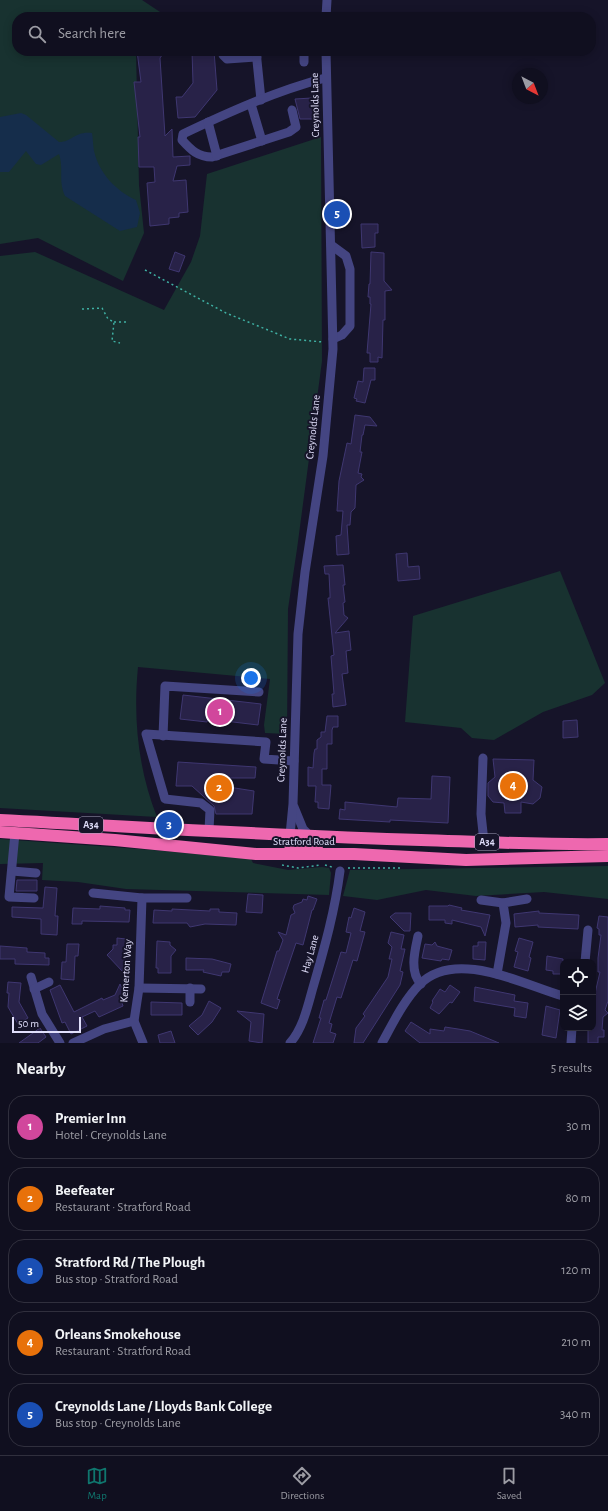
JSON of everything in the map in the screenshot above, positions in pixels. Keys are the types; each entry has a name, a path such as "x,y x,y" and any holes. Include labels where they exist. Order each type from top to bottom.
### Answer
{"highway":[{"name":"Stratford Road","path":"0,820 209,830 290,845"},
{"name":"Stratford Road","path":"0,832 256,854 290,845 310,836 484,842 608,844"},
{"name":"A34","path":"290,845 345,849 354,854 466,860 608,856"}],"street":[{"path":"326,12 327,0"},
{"path":"224,56 227,59 244,56"},
{"path":"256,56 261,100"},
{"path":"304,56 304,62"},
{"name":"Creynolds Lane","path":"290,845 293,804 298,634 305,572 323,456 333,341 326,56"},
{"path":"292,110 296,127 289,132 217,156 202,157 191,150 182,140 183,134 208,122 301,84 326,78"},
{"path":"251,104 262,141"},
{"path":"208,122 217,156"},
{"path":"331,245 346,256 350,269 350,326 342,335 333,341"},
{"path":"163,736 165,686 259,692"},
{"path":"209,830 210,810 201,803 165,799 146,734 266,742 264,758 294,761"},
{"path":"483,758 481,814 484,842"},
{"name":"Creynolds Lane","path":"293,804 304,829 310,836"},
{"path":"15,833 9,897 34,898"},
{"path":"12,871 36,873"},
{"name":"Hay Lane","path":"291,1042 298,1032 305,1013 332,923 337,871"},
{"path":"93,893 142,898 187,898"},
{"name":"Kemerton Way","path":"134,1021 139,988 142,898"},
{"path":"481,900 503,903 527,899"},
{"path":"497,974 506,923 503,903"},
{"path":"585,959 588,930"},
{"path":"418,936 414,966 417,979 421,984"},
{"path":"383,1043 409,997 431,976 455,970 486,970 560,995"},
{"path":"31,977 42,1014 60,1043"},
{"path":"34,989 49,982"},
{"path":"139,988 201,988"},
{"path":"190,988 190,1002"},
{"path":"73,1043 104,1029 134,1021 143,1043"},
{"path":"571,1043 572,1031"}],"path":[{"path":"145,270 226,313 290,339 333,341"},
{"path":"82,309 102,308 108,319 114,322 128,322"},
{"path":"114,322 112,341 120,343"},
{"path":"282,865 298,868 322,865 332,866 337,871"}],"green space":[{"path":"0,0 142,0 160,12 12,12 12,56 136,56 139,185 144,233 123,281 38,238 0,244"},
{"path":"321,137 322,361 288,609 287,734 265,733 264,725 270,679 138,667 136,705 138,743 145,780 157,817 0,808 0,256 35,252 164,310 191,262 200,236 207,174"},
{"path":"560,571 605,683 592,695 543,712 494,740 472,738 461,728 405,722 413,616"},
{"path":"0,839 251,859 253,863 288,870 322,867 329,868 331,873 329,895 126,889 78,882 42,880 43,863 0,864"},
{"path":"608,866 608,899 544,892 476,896 426,890 377,900 343,896 350,870"}],"water":[{"path":"21,113 26,115 59,142 64,142 77,135 92,133 96,159 104,174 122,192 136,200 140,213 137,227 120,231 65,196 62,185 59,154 41,165 36,164 26,151 9,172 0,172 0,117"}],"building":[{"path":"138,56 161,56 160,58 165,136 172,129 173,157 190,156 190,165 177,166 173,181 186,180 188,212 179,213 179,217 169,218 169,224 150,226 147,183 155,182 154,167 139,167 138,137 140,137 134,82 141,82"},
{"path":"192,56 214,56 217,90 195,117 178,118 176,97 182,97 193,83"},
{"path":"315,98 314,119 300,119 295,99"},
{"path":"361,224 378,224 378,233 375,233 375,247 362,248"},
{"path":"175,252 185,256 179,272 169,269"},
{"path":"371,252 384,253 384,281 392,290 385,291 385,320 383,320 382,358 378,357 378,362 370,362 370,353 367,353 371,304 370,297 368,297"},
{"path":"364,368 375,368 375,380 371,380 365,403 356,401 357,399 354,398 358,381 363,382"},
{"path":"355,415 370,417 377,426 365,425 362,435 360,452 362,452 358,473 362,474 361,477 364,480 356,485 355,508 351,512 350,525 347,525 349,554 337,555 336,536 341,535 343,511 337,511 339,481 347,443 351,444"},
{"path":"407,553 408,567 419,566 420,579 398,581 396,554"},
{"path":"343,565 345,585 343,585 345,602 343,603 344,615 348,618 335,633 349,631 351,650 346,651 348,673 342,674 346,705 333,707 332,694 334,694 331,656 334,655 328,598 330,598 329,574 325,574 324,566"},
{"path":"183,695 261,704 258,725 208,719 207,722 180,719"},
{"path":"327,716 338,716 338,727 333,727 332,730 332,744 327,744 327,769 322,769 322,785 331,785 329,809 318,808 318,802 315,802 316,786 308,786 308,767 313,768 314,753 315,749 317,749 317,740 321,737 321,732 325,732"},
{"path":"577,720 578,737 563,738 563,721"},
{"path":"493,759 534,760 533,780 542,787 540,798 533,804 521,802 521,813 505,813 504,803 493,802 488,796 488,783 495,777"},
{"path":"178,762 256,767 255,778 210,778 209,784 254,791 252,814 216,814 214,806 192,786 176,786"},
{"path":"432,776 450,777 448,823 339,819 340,809 345,810 345,802 397,807 398,798 431,799"},
{"path":"17,880 37,880 37,891 16,891"},
{"path":"45,887 57,888 55,916 58,916 57,935 41,934 41,919 12,917 12,907 43,908"},
{"path":"248,894 263,895 262,913 246,912"},
{"path":"308,896 317,899 312,910 303,945 296,943 277,999 280,1000 277,1009 261,1003 277,951 279,951 283,940 278,932 286,935 291,915 295,913 293,908 294,905 302,902 303,899 307,900"},
{"path":"449,905 462,908 461,910 490,915 485,936 481,927 452,920 452,924 445,923 445,920 429,920 429,906"},
{"path":"100,906 125,908 125,910 130,910 129,922 82,921 82,924 72,924 73,908 100,909"},
{"path":"354,908 365,912 360,931 365,932 357,961 353,960 341,998 337,997 329,1023 332,1024 330,1032 336,1034 333,1043 313,1043 321,1018 319,1018 324,1000 326,1000 341,952 346,953 351,933 346,932 349,917 351,918"},
{"path":"172,909 210,911 210,909 219,909 219,912 237,913 236,925 205,924 190,927 187,923 153,923 154,910 172,911"},
{"path":"539,911 539,913 579,915 578,929 538,927 538,925 515,927 514,914"},
{"path":"395,913 411,913 410,931 404,931 390,917"},
{"path":"599,916 608,917 608,1001 605,1010 608,1013 603,1017 602,1030 604,1030 604,1037 598,1037 598,1043 588,1043 588,1031 596,1031 596,989 600,972 598,972 598,958 601,935 599,935 599,929 597,928"},
{"path":"391,932 404,935 401,949 405,949 400,971 403,972 400,985 363,1043 354,1043 356,1028 365,1016 363,1014 388,977 392,959 389,959 392,947 388,943"},
{"path":"117,938 126,939 123,972 107,955 113,949 113,945 117,945"},
{"path":"519,938 533,942 529,957 531,958 528,971 514,967 518,952 515,951"},
{"path":"157,941 170,942 170,945 176,950 171,956 171,973 158,973 158,968 156,968"},
{"path":"435,942 437,946 452,950 449,960 442,959 441,961 422,958 425,944 432,945"},
{"path":"478,942 486,942 485,960 473,959 473,946 478,946"},
{"path":"67,944 79,944 78,956 75,956 74,980 61,979 62,962 66,962"},
{"path":"0,946 27,948 27,952 45,953 45,958 49,958 49,965 15,964 15,959 0,959"},
{"path":"547,956 563,959 560,959 560,974 553,974 553,971 546,970"},
{"path":"186,958 212,959 231,964 229,972 222,972 221,976 203,972 204,970 186,970"},
{"path":"8,982 21,983 19,1002 28,1018 18,1024 8,1007"},
{"path":"120,984 128,1001 122,1003 123,1006 99,1017 95,1011 82,1017 87,1026 71,1034 65,1022 62,1023 50,990 60,985 74,1012 102,998 103,1000 115,995"},
{"path":"450,985 460,992 452,1003 450,1002 439,1014 430,1008 433,1002 432,1001 440,989 445,992"},
{"path":"475,987 515,995 514,1001 528,1003 526,1018 514,1016 515,1008 474,1001"},
{"path":"209,1001 221,1008 212,1022 198,1035 189,1026 202,1015"},
{"path":"151,1002 182,1003 182,1015 151,1015"},
{"path":"546,1006 560,1010 556,1038 542,1035"},
{"path":"237,1011 264,1014 262,1043 249,1041 251,1022"},
{"path":"411,1022 430,1034 430,1029 444,1031 445,1027 470,1031 499,1043 420,1043 405,1031"},
{"path":"40,1028 46,1037 38,1043 19,1043"},
{"path":"171,1031 175,1043 160,1043 158,1035"}],"place":[{"name":"Creynolds Lane / Lloyds Bank College","path":"337,214"},
{"name":"Premier Inn","path":"220,712"},
{"name":"Orleans Smokehouse","path":"513,786"},
{"name":"Beefeater","path":"219,788"},
{"name":"Stratford Rd / The Plough","path":"169,825"}]}
